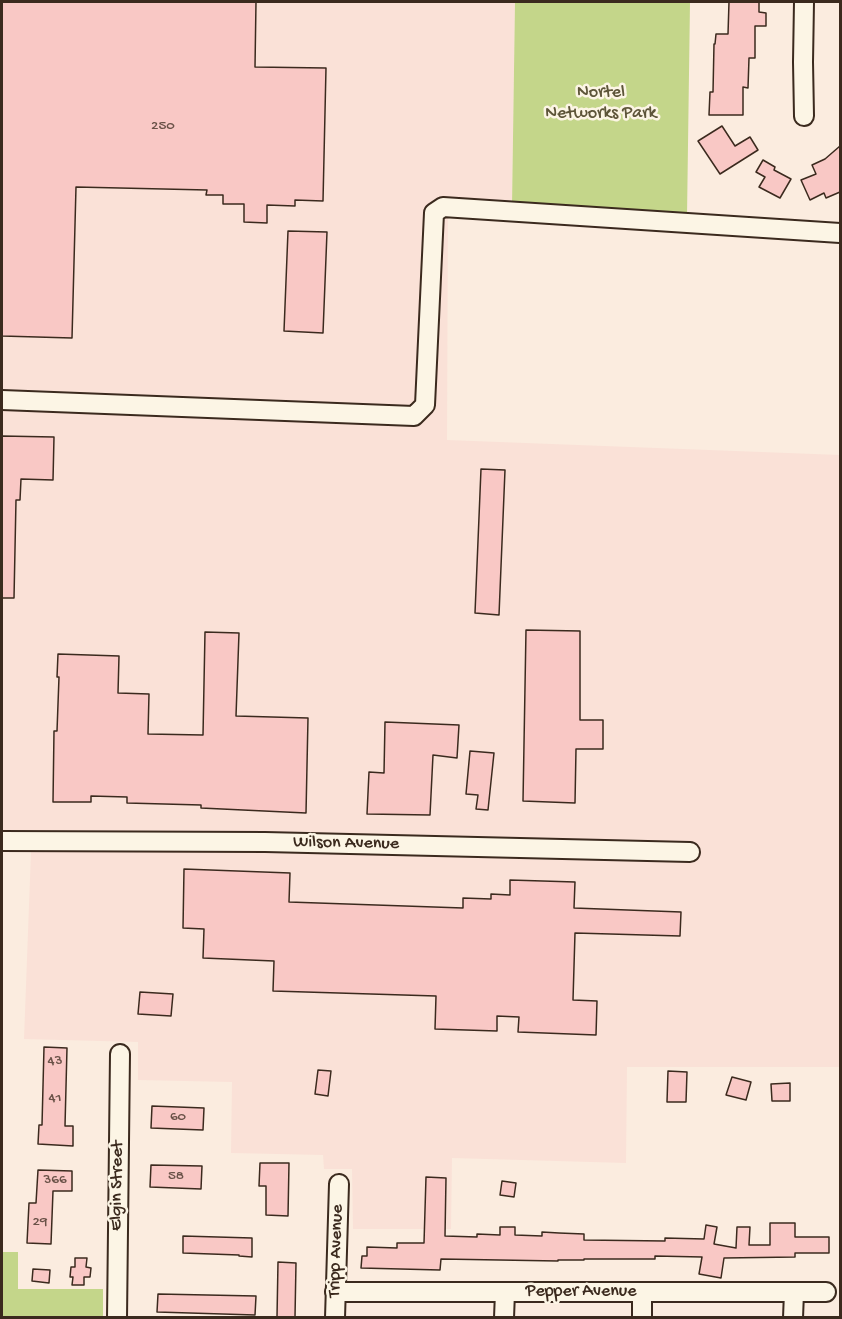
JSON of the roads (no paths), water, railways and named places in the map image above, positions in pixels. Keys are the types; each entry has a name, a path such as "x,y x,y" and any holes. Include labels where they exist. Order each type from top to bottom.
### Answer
{"street":[{"path":"804,2 802,62 804,116"},
{"path":"2,399 414,416 425,405 434,213 443,207 840,234"},
{"name":"Wilson Avenue","path":"2,841 265,842 690,852"},
{"name":"Elgin Street","path":"117,1317 120,1054"},
{"name":"Tripp Avenue","path":"335,1317 339,1184"},
{"name":"Pepper Avenue","path":"335,1292 826,1292"},
{"path":"504,1292 504,1317"},
{"path":"642,1292 642,1317"},
{"path":"794,1292 794,1317"}],"park label":[{"name":"Nortel Networks Park","path":"601,103"}]}
